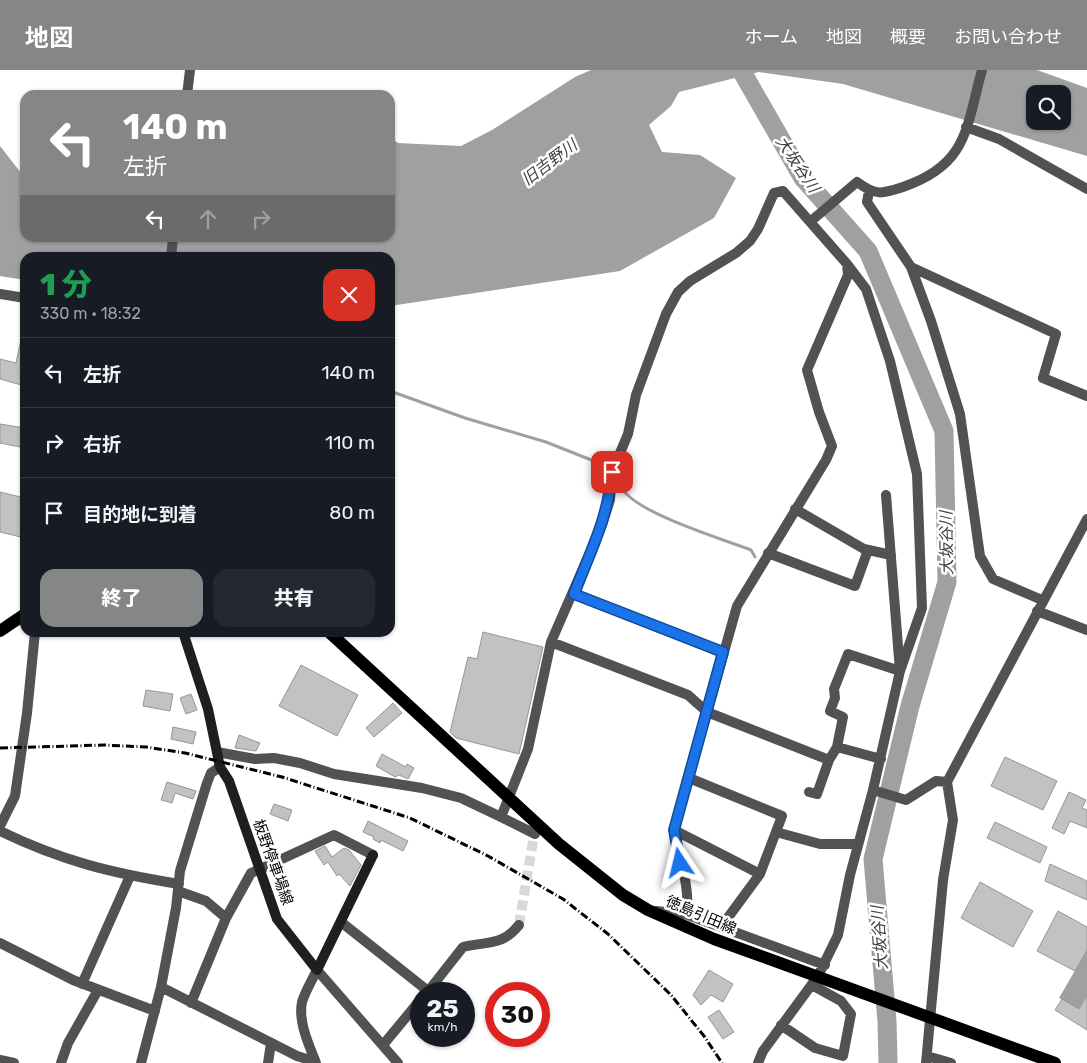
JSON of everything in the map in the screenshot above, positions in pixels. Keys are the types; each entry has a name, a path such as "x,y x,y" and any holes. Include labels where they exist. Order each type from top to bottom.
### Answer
{"main road":[{"path":"0,631 20,617"},
{"name":"板野停車場線","path":"185,637 208,709 220,767 229,781 277,920 317,970"},
{"name":"徳島引田線","path":"335,637 509,795 560,844 622,895 648,910 815,981 867,994 1055,1063"},
{"path":"317,970 373,855"}],"street":[{"path":"188,90 190,70"},
{"path":"814,219 857,182 868,190 882,194 914,183 946,164 959,150 982,70"},
{"path":"967,125 999,139 1087,189"},
{"path":"868,190 867,202 911,267 960,414 980,556 993,579 1042,600"},
{"path":"501,817 528,749 551,642 574,594 602,525 610,500 613,469 628,434 636,395 666,314 678,292 690,281 736,253 750,241 758,229 774,193 783,192 814,219 866,289 890,361 917,474 922,608 900,671 875,791 858,844 838,936 825,965 815,981 781,1025 763,1051 758,1063"},
{"path":"685,914 688,892 674,830 736,606 826,460 832,446 818,412 807,370 848,275 846,264"},
{"path":"911,267 1056,334 1043,378 1087,396"},
{"path":"0,294 20,297"},
{"path":"886,495 900,671"},
{"path":"795,509 868,550 891,555"},
{"path":"951,1063 926,1060 943,880 953,820 947,782 1042,600 1087,519"},
{"path":"768,553 855,586 868,550"},
{"path":"574,594 723,652"},
{"path":"1037,611 1087,630"},
{"path":"0,826 14,796 27,713 35,637"},
{"path":"551,642 688,695 707,712 829,760"},
{"path":"809,792 817,794 829,760 837,747 843,718 830,711 836,698 834,690 848,654 900,671"},
{"path":"837,747 881,759"},
{"path":"217,752 255,759 274,758 300,763 334,774 422,788 461,798 501,817 534,837 560,844"},
{"path":"141,1063 161,987 184,854 207,783 211,774 220,767"},
{"path":"689,778 782,816 760,874 721,927"},
{"path":"875,791 906,800 936,781 947,782"},
{"path":"674,830 760,874"},
{"path":"0,831 54,856 178,888 206,901 226,918"},
{"path":"776,832 820,844 858,844"},
{"path":"191,1003 226,918 251,873 258,868 334,835 373,855"},
{"path":"82,984 130,876"},
{"path":"648,910 685,914 825,965"},
{"path":"341,922 410,982"},
{"path":"435,982 463,947 493,943 506,938 519,925"},
{"path":"0,943 82,984 155,1011"},
{"path":"161,987 297,1056 315,1061 301,1013 302,1001 317,970 383,1045 390,1059 398,1063"},
{"path":"781,1025 816,1048 839,1059 843,1056 851,1014 841,1001 815,981"},
{"path":"61,1063 68,1043 98,990"},
{"path":"383,1045 410,1013"},
{"path":"268,1063 271,1043"},
{"path":"0,1060 14,1063"}],"water":[{"name":"旧吉野川","path":"591,70 1037,70 1087,88 1087,156 843,84 759,72 679,92 671,106 649,125 662,152 700,155 736,178 714,218 620,271 395,305 395,252 20,252 20,279 0,276 0,146 20,172 20,242 395,242 395,141 398,143 461,146 492,130 575,77"},
{"path":"1087,950 1087,995 1079,1009 1059,998"}],"building":[{"path":"20,345 20,385 0,379 0,359 16,363"},
{"path":"0,424 20,427 20,447 0,443"},
{"path":"0,492 20,497 20,537 0,532"},
{"path":"483,632 543,647 519,754 456,738 450,732 468,657 477,659"},
{"path":"301,665 358,695 337,736 279,706"},
{"path":"146,690 173,694 170,711 143,706"},
{"path":"191,694 197,710 186,714 180,698"},
{"path":"393,703 402,713 374,737 366,728"},
{"path":"173,727 196,732 193,744 171,739"},
{"path":"239,735 260,743 256,751 235,748"},
{"path":"382,754 406,767 407,764 414,768 408,779 399,775 395,777 376,766"},
{"path":"1005,757 1057,781 1043,810 991,786"},
{"path":"167,782 196,791 193,799 175,793 172,803 161,800"},
{"path":"1069,792 1086,800 1082,808 1087,810 1087,828 1070,821 1064,834 1052,828"},
{"path":"274,804 292,810 288,821 270,814"},
{"path":"368,821 408,841 403,851 381,840 380,843 373,839 374,837 363,832"},
{"path":"995,822 1047,847 1040,863 987,838"},
{"path":"325,846 332,857 344,848 349,850 361,865 350,886 339,874 337,876 328,862 324,865 315,851"},
{"path":"1050,864 1087,881 1087,900 1045,881"},
{"path":"980,882 1033,911 1013,947 961,918"},
{"path":"1058,911 1087,927 1087,950 1075,971 1037,951"},
{"path":"709,970 733,984 723,1002 711,995 701,1005 693,995"},
{"path":"1087,995 1087,1030 1055,1010 1062,999 1079,1009"},
{"path":"719,1010 734,1032 723,1039 708,1017"}],"waterway":[{"name":"大坂谷川","path":"741,70 803,178 868,251 944,431 947,582 910,706 873,859 887,1021 888,1063"},
{"path":"395,393 465,418 546,442 619,471 623,490 632,499 646,508 682,525 751,550 755,557"}],"tunnel":[{"path":"519,925 533,841"}],"railway":[{"path":"0,748 104,745 146,747 185,753 282,777 410,818 488,856 563,899 608,934 671,995 704,1036 722,1063"}],"route":[{"path":"612,472 610,500 574,594 723,652 674,830 680,863"}]}
